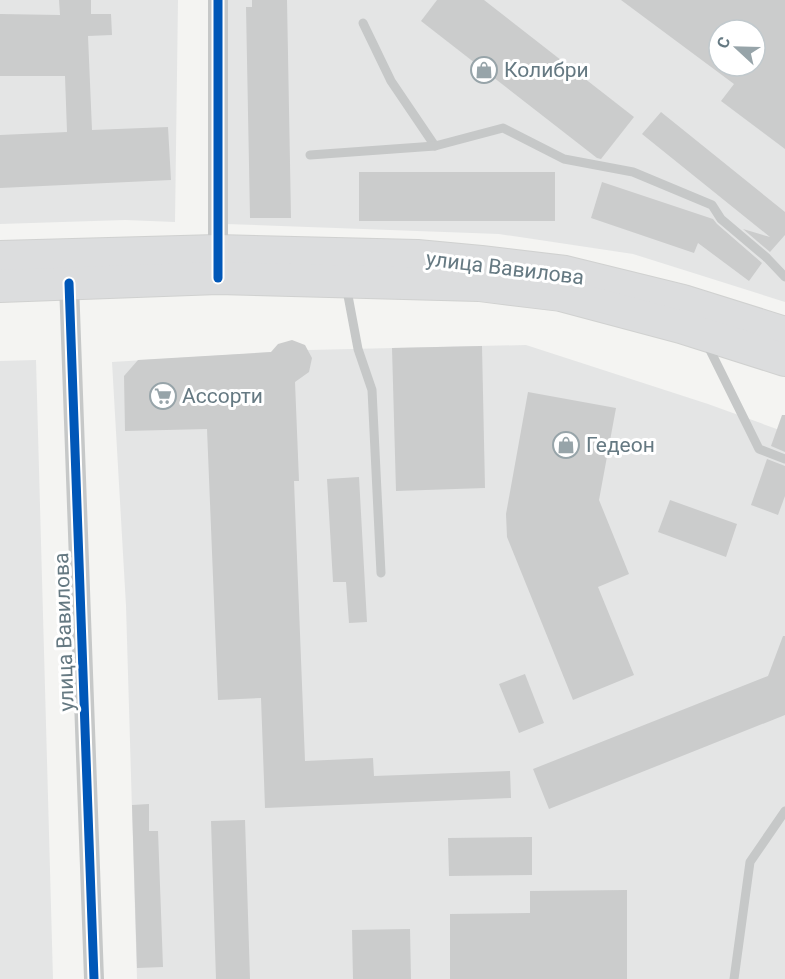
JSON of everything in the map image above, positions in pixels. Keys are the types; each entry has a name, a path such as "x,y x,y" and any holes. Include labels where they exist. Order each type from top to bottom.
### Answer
{"main road":[{"name":"улица Вавилова","path":"0,257 218,264 417,256 565,272 683,301 785,333"},
{"name":"улица Вавилова","path":"0,286 69,283 218,264 346,281 479,285 561,295 702,333 785,360"}],"street":[{"path":"218,0 218,264"},
{"name":"улица Вавилова","path":"69,283 94,979"}],"lane":[{"path":"363,22 391,81 435,146"},
{"path":"310,154 435,146 503,128 564,159 633,172 712,204 721,219 767,258 785,277"},
{"path":"346,281 358,349 372,390 381,573"},
{"path":"702,333 759,449 785,459"},
{"path":"734,979 750,862 785,811"}],"shaded area":[{"path":"0,0 178,0 175,222 125,220 0,224"},
{"path":"228,0 785,0 785,302 633,254 499,234 226,224"},
{"path":"526,345 708,404 785,432 785,979 137,979 126,606 112,362 309,350"},
{"path":"36,360 53,979 0,979 0,361"}],"building":[{"path":"59,0 91,0 91,14 111,14 112,35 88,36 92,130 168,127 171,180 0,188 0,135 67,132 65,76 0,76 0,14 60,15"},
{"path":"252,0 287,0 291,218 250,218 246,7 252,7"},
{"path":"437,0 484,0 634,117 601,159 597,158 421,21"},
{"path":"621,0 785,0 785,149 721,101 734,84 726,78 767,78 767,18 707,18 707,64"},
{"path":"661,112 785,212 785,235 770,252 743,229 770,237 642,134"},
{"path":"359,172 555,172 555,221 359,221"},
{"path":"602,182 713,219 762,263 749,281 698,243 694,253 591,218"},
{"path":"292,340 305,345 312,358 309,372 295,382 299,481 294,481 305,761 373,758 374,776 510,771 511,798 265,808 261,698 218,700 207,429 125,431 124,376 138,360 271,352 278,344"},
{"path":"482,346 485,488 396,491 392,348"},
{"path":"528,392 616,408 599,500 629,574 598,587 634,675 573,700 507,537 506,514"},
{"path":"782,415 785,415 785,452 771,446"},
{"path":"767,459 785,466 785,496 778,515 751,505"},
{"path":"359,477 367,622 349,623 346,582 333,582 327,479"},
{"path":"670,500 737,524 726,557 658,532"},
{"path":"783,636 785,636 785,715 549,809 533,769 768,676"},
{"path":"525,674 544,723 519,733 499,684"},
{"path":"149,804 149,831 158,831 163,967 137,968 132,805"},
{"path":"245,820 250,979 216,979 211,821"},
{"path":"532,837 532,875 449,876 448,838"},
{"path":"627,890 627,979 450,979 450,914 530,913 530,891"},
{"path":"410,929 411,979 353,979 352,930"}],"cycle path":[{"path":"218,0 218,278"},
{"path":"69,283 94,979"}],"place":[{"name":"Колибри","path":"484,70"},
{"name":"Ассорти","path":"163,396"},
{"name":"Гедеон","path":"566,445"}]}
